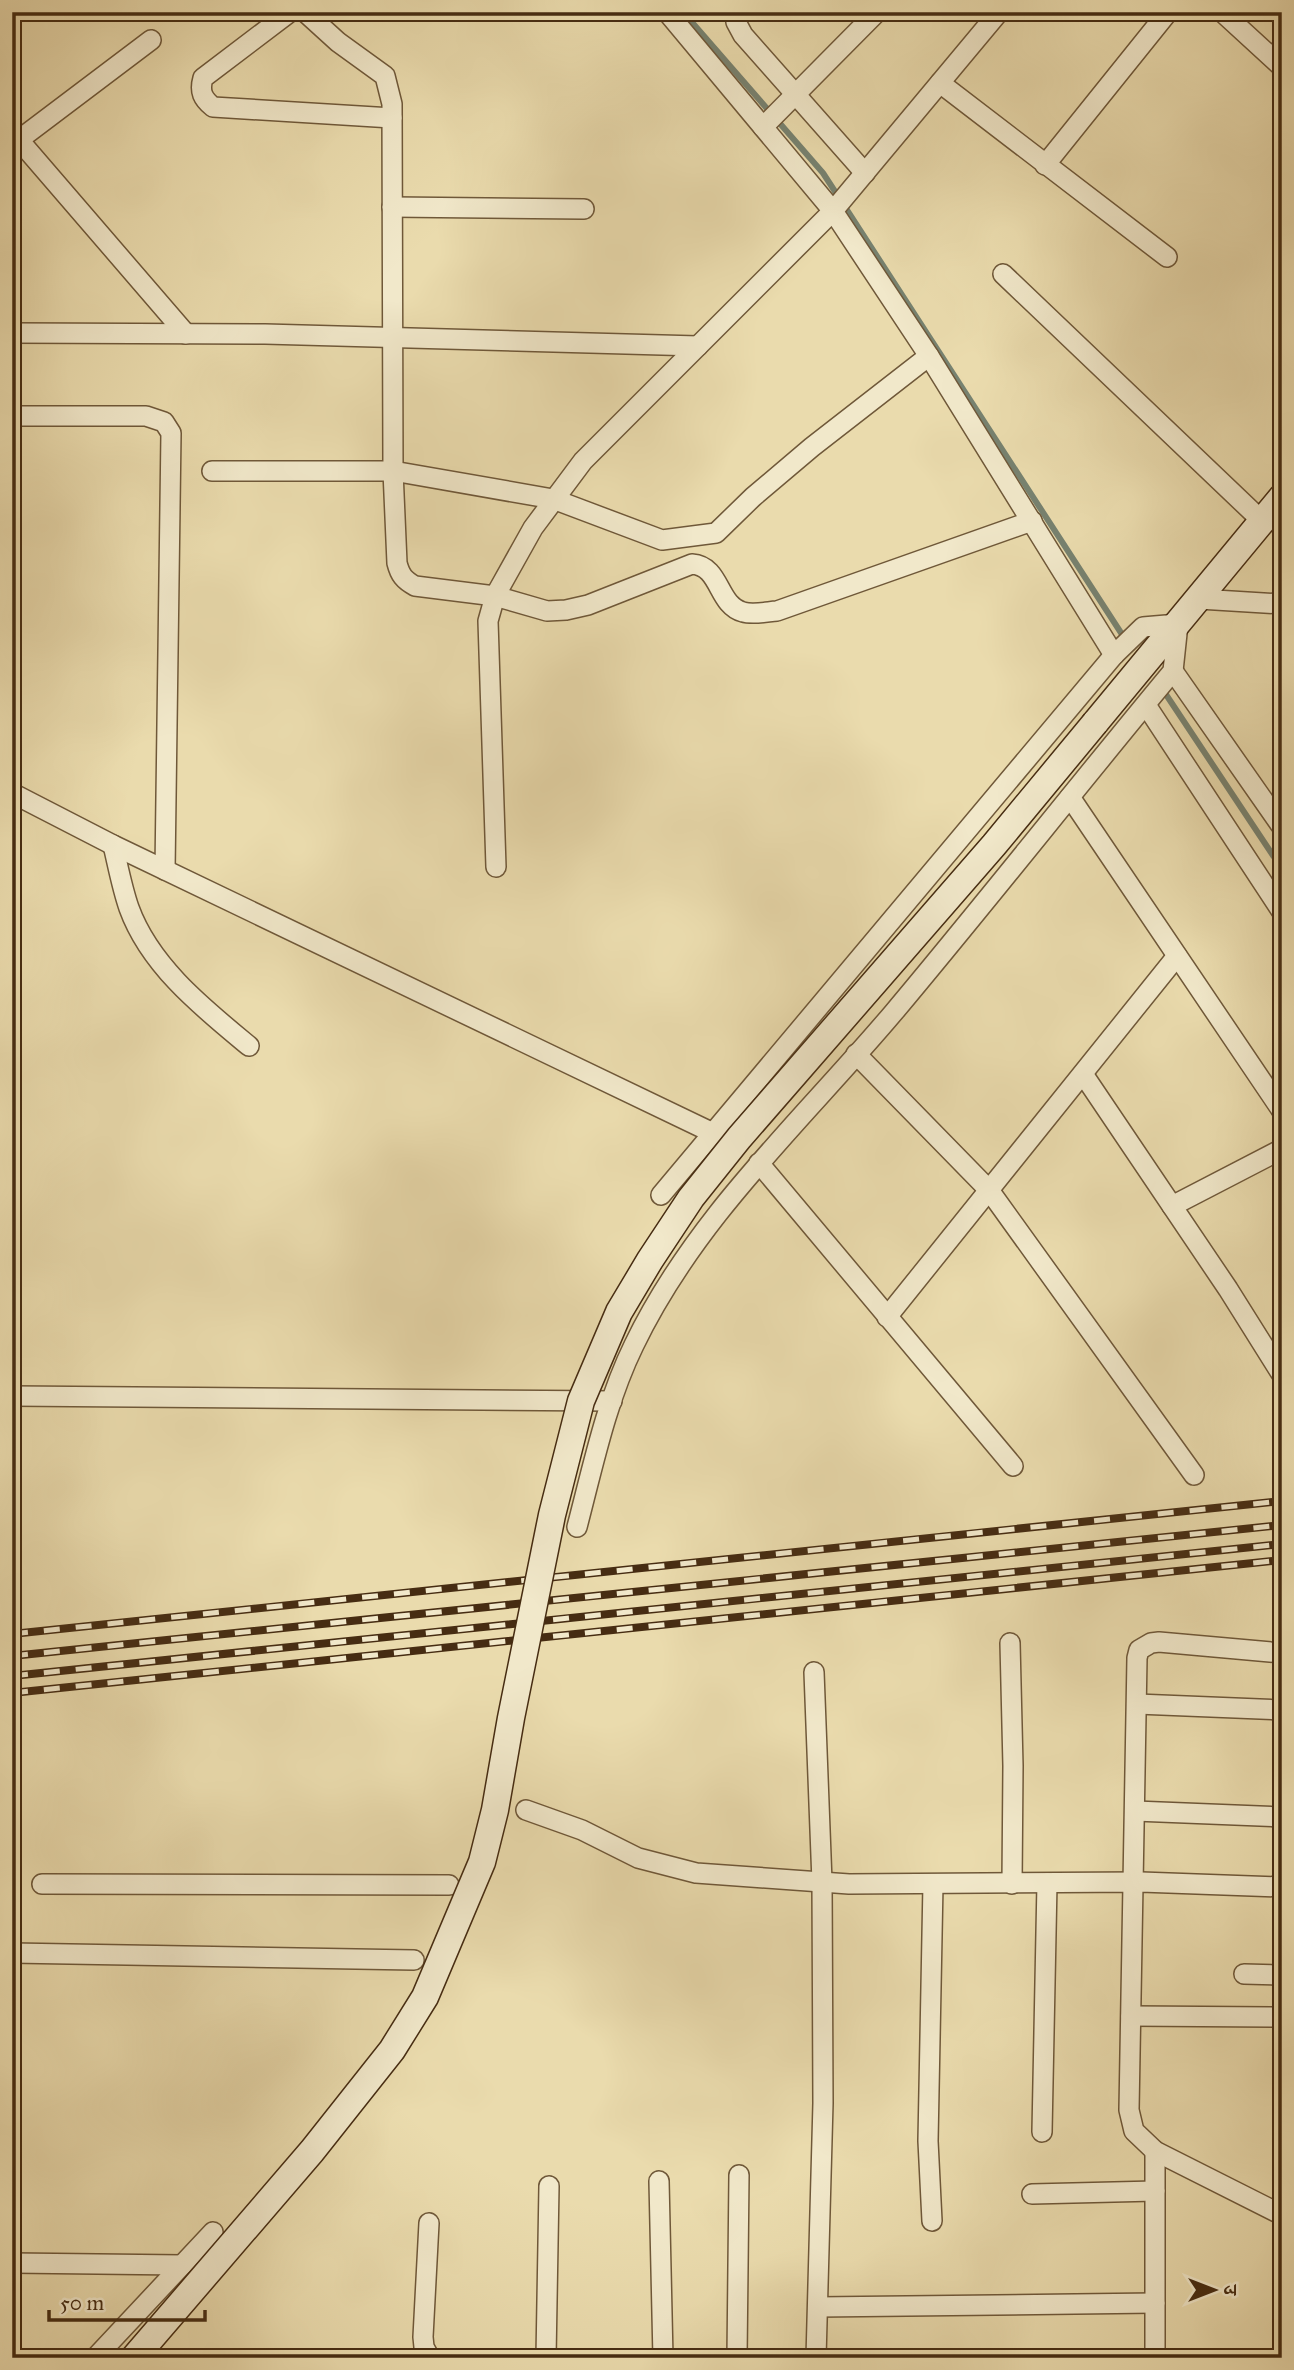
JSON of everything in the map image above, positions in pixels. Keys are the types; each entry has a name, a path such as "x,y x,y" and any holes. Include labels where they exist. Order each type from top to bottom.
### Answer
{"street":[{"path":"290,12 203,78 201,94 206,102 213,107 392,118"},
{"path":"304,12 338,42 373,65 389,84 392,118 393,471 396,547 400,575 415,586 495,596 547,611 566,610 588,605 692,564 701,564 708,569 733,607 743,612 777,611 1032,521"},
{"path":"667,12 834,208 1117,652"},
{"path":"735,12 736,22 743,35 796,94 859,180"},
{"path":"765,125 877,12"},
{"path":"1045,165 1168,12"},
{"path":"1222,12 1282,67"},
{"path":"495,867 488,621 495,596 533,528 583,461 834,208 940,83 992,15"},
{"path":"150,40 15,142 186,334"},
{"path":"940,83 1167,257"},
{"path":"392,207 584,209"},
{"path":"1003,275 1262,521"},
{"path":"12,333 265,334 698,346"},
{"path":"212,471 393,471 553,499 662,540 716,533 752,496 929,356"},
{"path":"12,416 146,416 164,422 171,433 165,870"},
{"path":"134,2358 312,2151 392,2050 425,1997 482,1862 495,1811 552,1515 581,1401 619,1312 638,1281 691,1198 739,1138 994,845 1282,497"},
{"path":"1199,599 1282,604"},
{"path":"662,1195 1117,652 1143,627 1178,624"},
{"path":"577,1527 612,1401 634,1346 684,1259 724,1205 893,1013 1170,675 1178,624"},
{"path":"1170,675 1282,827"},
{"path":"1150,700 1282,912"},
{"path":"12,793 113,845 713,1133"},
{"path":"1070,797 1282,1111"},
{"path":"113,845 129,909 146,942 196,1002 249,1046"},
{"path":"887,1317 1177,956"},
{"path":"856,1054 989,1190 1194,1475"},
{"path":"1083,1074 1282,1375"},
{"path":"1172,1206 1282,1149"},
{"path":"760,1163 1013,1466"},
{"path":"12,1396 612,1401"},
{"path":"1010,1643 1012,1884"},
{"path":"1282,1653 1151,1643 1139,1650 1136,1658 1129,2110 1135,2131 1155,2151 1282,2215"},
{"path":"814,1672 822,1882 822,2104 816,2358"},
{"path":"1136,1704 1282,1710"},
{"path":"526,1810 582,1830 638,1858 696,1872 822,1882 1133,1883 1282,1887"},
{"path":"1135,1811 1282,1818"},
{"path":"1042,2132 1047,1883"},
{"path":"42,1884 449,1885"},
{"path":"932,2221 928,2141 933,1884"},
{"path":"12,1969 12,1953 414,1960"},
{"path":"1244,1974 1282,1975"},
{"path":"1131,2016 1282,2017"},
{"path":"1155,2151 1155,2358"},
{"path":"737,2358 739,2175"},
{"path":"659,2181 663,2358"},
{"path":"546,2358 549,2186"},
{"path":"1032,2194 1155,2191"},
{"path":"429,2223 423,2337 424,2347 430,2358"},
{"path":"95,2358 213,2232"},
{"path":"12,2263 182,2265"},
{"path":"818,2306 1155,2303"}],"waterway":[{"path":"683,12 823,173 1125,639"},
{"path":"1163,690 1282,869"}],"railway":[{"path":"12,1634 1282,1501"},
{"path":"12,1656 1282,1525"},
{"path":"12,1676 1282,1544"},
{"path":"12,1693 1282,1560"}]}
